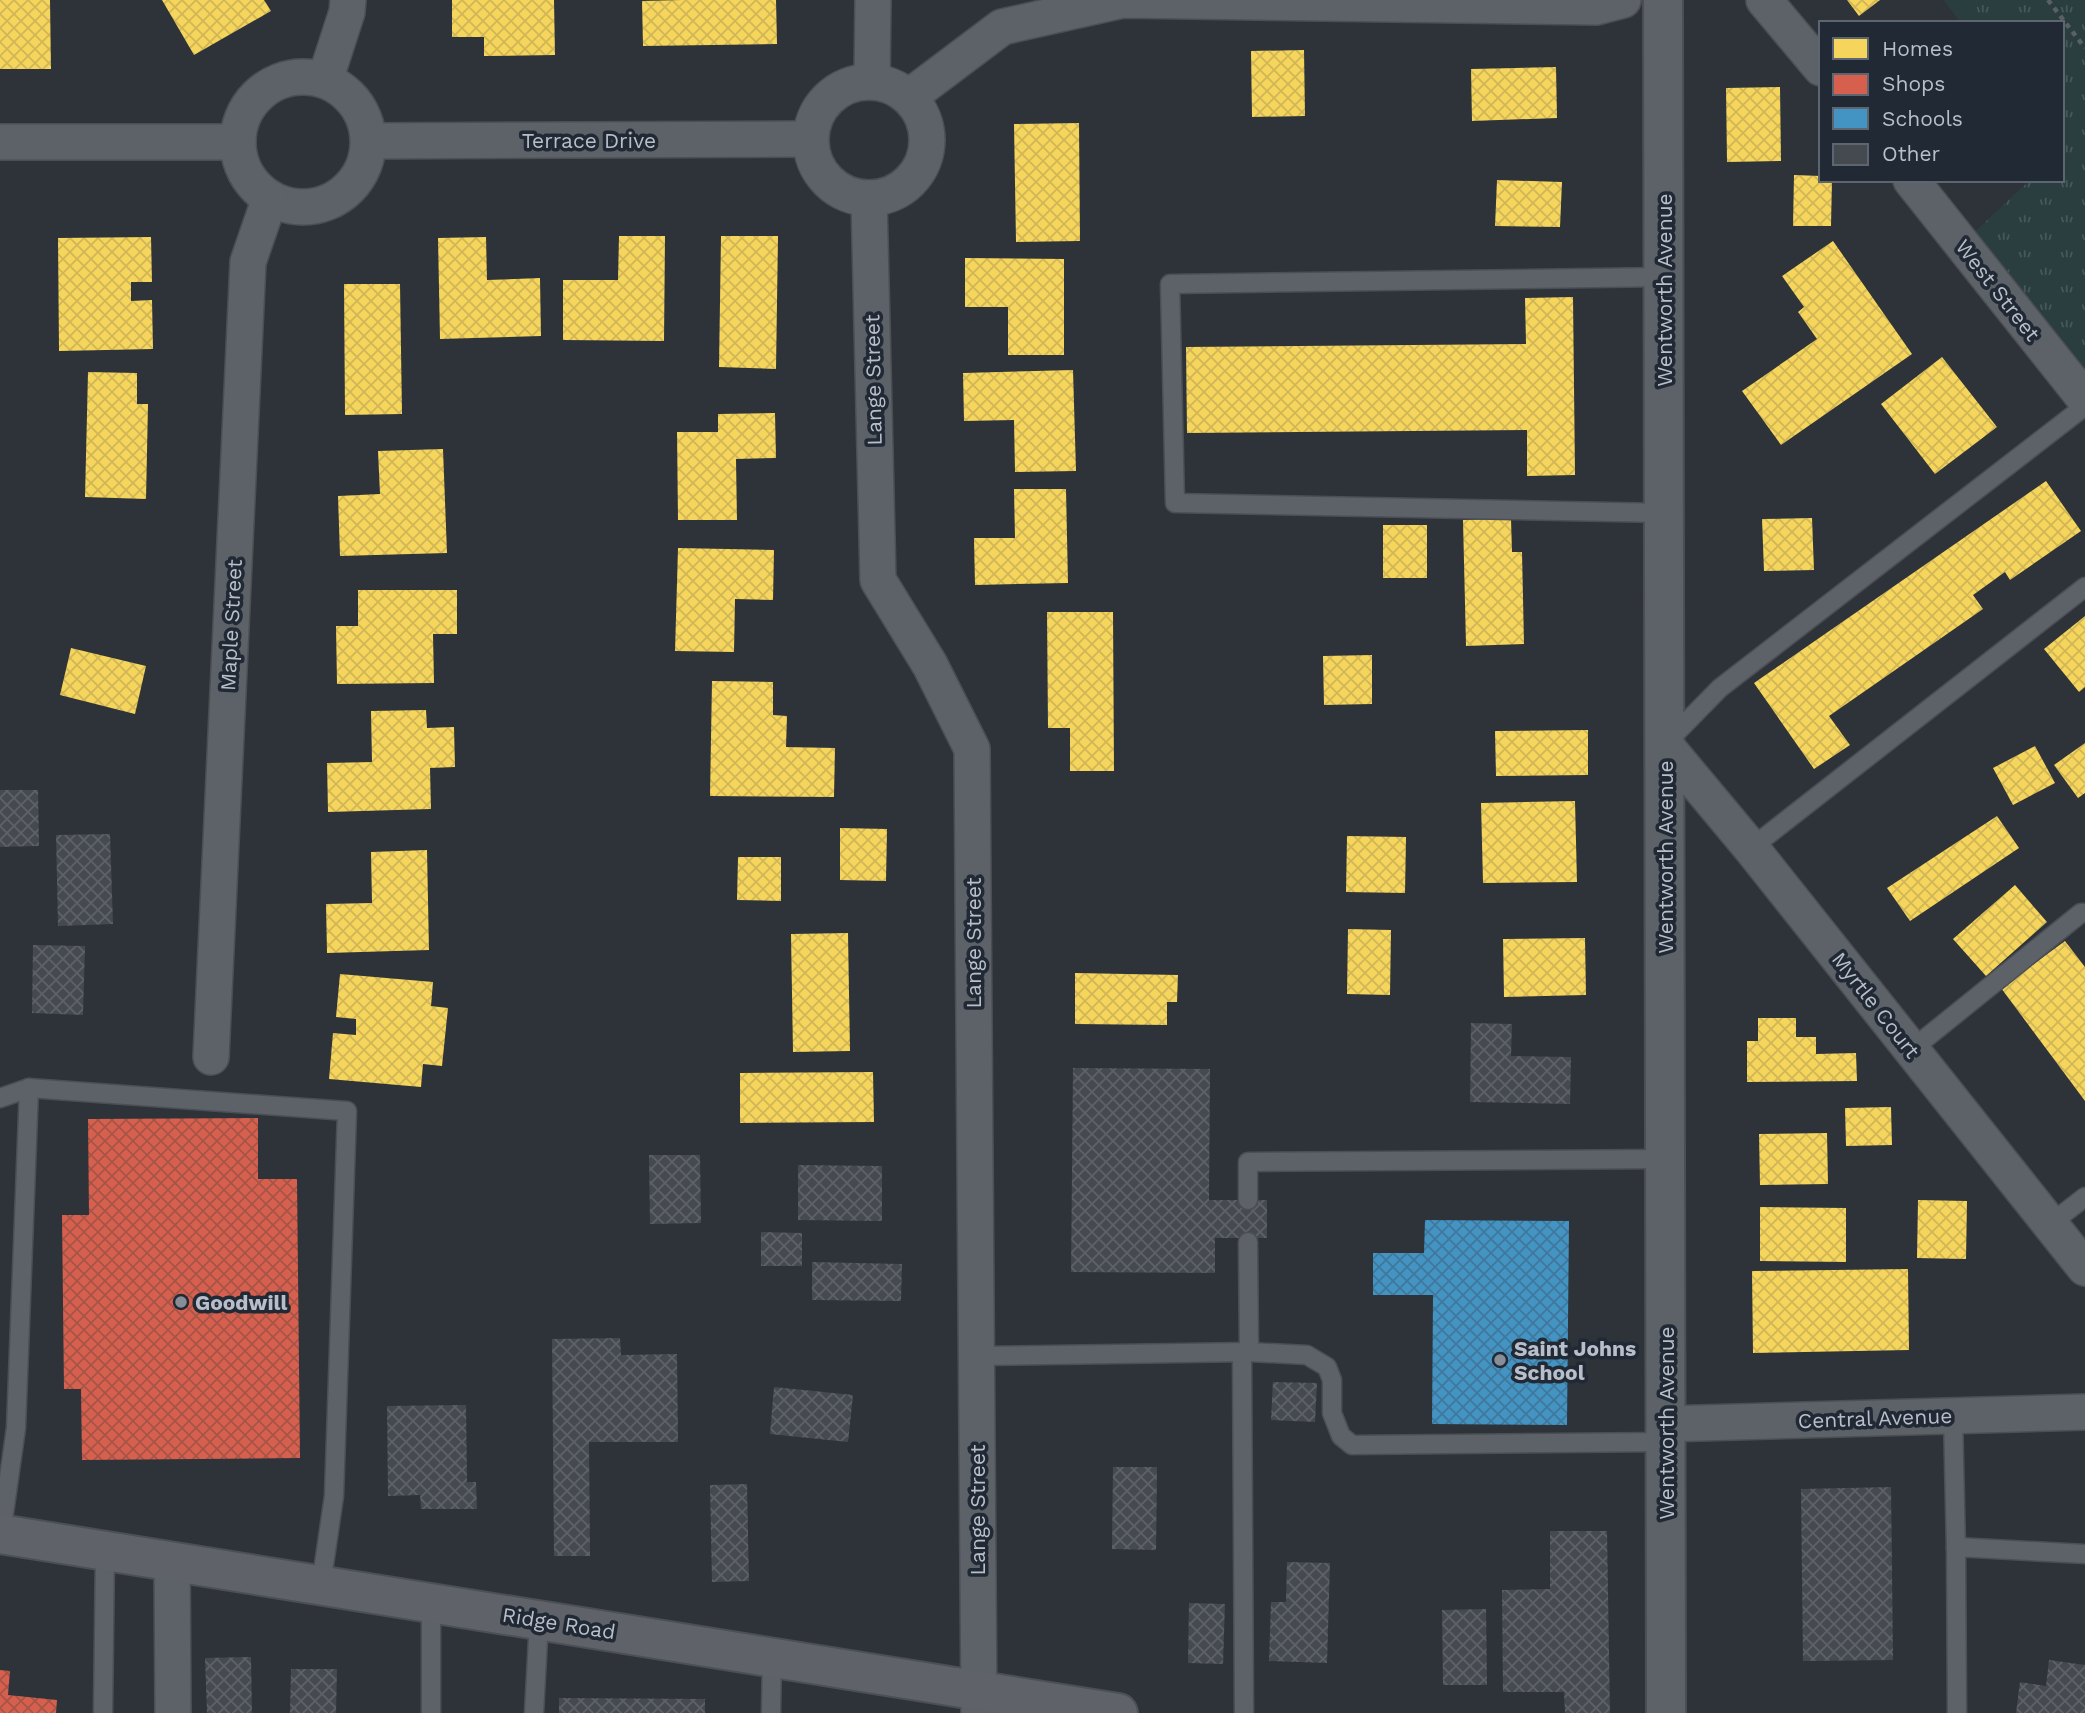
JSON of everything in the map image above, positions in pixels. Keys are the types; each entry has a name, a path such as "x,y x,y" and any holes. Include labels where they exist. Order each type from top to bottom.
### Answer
{"main road":[{"name":"Ridge Road","path":"0,1534 772,1658 979,1701 1118,1713"}],"street":[{"path":"326,80 347,12 348,0"},
{"path":"872,81 873,0"},
{"path":"909,97 1002,27 1123,1 1596,7 1623,0"},
{"name":"Wentworth Avenue","path":"1663,0 1666,1713"},
{"path":"1764,0 1819,66"},
{"path":"305,77 326,80 343,89 357,104 366,122 369,141 367,158 350,187 336,198 303,207 270,198 257,187 240,158 238,142 241,121 251,103 265,88 284,79 305,77"},
{"path":"872,81 892,86 909,97 921,112 928,131 927,152 919,171 906,186 888,195 869,198 851,196 834,187 821,175 813,158 810,139 813,121 821,104 835,91 852,84 872,81"},
{"name":"Terrace Drive","path":"369,141 810,139"},
{"path":"0,142 238,142"},
{"name":"West Street","path":"1913,182 2085,399"},
{"name":"Maple Street","path":"211,1057 248,262 270,198"},
{"name":"Lange Street","path":"869,198 878,579 930,665 972,749 979,1701"},
{"name":"Myrtle Court","path":"1664,745 1751,848 2085,1268"},
{"name":"Central Avenue","path":"1666,1433 1953,1416 2085,1412"},
{"path":"172,1562 173,1713"}],"lane":[{"path":"1664,277 1170,284 1175,503 1664,513"},
{"path":"1664,745 1720,688 2085,406"},
{"path":"1751,848 2085,587"},
{"path":"1912,1050 2081,913 2085,913"},
{"path":"0,1534 29,1088"},
{"path":"0,1098 29,1088 347,1111 334,1496 321,1585"},
{"path":"1248,1200 1248,1162 1665,1159"},
{"path":"2049,1224 2085,1197"},
{"path":"1244,1713 1248,1242"},
{"path":"976,1356 1245,1352 1307,1354 1327,1367 1332,1380 1332,1413 1340,1436 1352,1445 1666,1433"},
{"path":"1953,1416 1956,1713"},
{"path":"1956,1549 2085,1553"},
{"path":"103,1713 105,1551"},
{"path":"431,1603 431,1713"},
{"path":"534,1713 538,1620"},
{"path":"771,1713 772,1658"}],"path":[{"path":"2048,0 2085,48"}],"green space":[{"path":"1944,0 2085,0 2085,399 1962,244 2028,182 2064,182 2064,21 1960,21"}],"building: Homes":[{"path":"0,0 50,0 51,69 0,69"},
{"path":"162,0 264,0 271,11 194,55"},
{"path":"452,0 554,0 555,55 484,56 484,37 452,37"},
{"path":"776,0 777,44 643,46 642,1"},
{"path":"1847,0 1880,0 1859,16"},
{"path":"1304,50 1305,116 1252,117 1251,51"},
{"path":"1556,67 1557,118 1472,121 1471,69"},
{"path":"1780,87 1781,161 1727,162 1726,88"},
{"path":"1079,123 1080,241 1016,242 1014,124"},
{"path":"1794,175 1819,176 1819,182 1832,182 1831,226 1793,226"},
{"path":"1497,180 1562,182 1560,227 1495,226"},
{"path":"619,236 665,236 664,341 563,340 563,280 618,280"},
{"path":"721,236 778,236 776,369 719,367"},
{"path":"151,237 152,282 131,282 131,301 152,300 153,349 59,351 58,238"},
{"path":"486,237 487,280 540,278 541,336 440,339 438,238"},
{"path":"1833,241 1912,354 1781,445 1742,391 1817,339 1798,312 1804,307 1782,276"},
{"path":"965,258 1064,259 1064,355 1008,355 1008,307 965,307"},
{"path":"344,284 400,284 402,414 345,415"},
{"path":"1573,297 1575,475 1527,476 1527,430 1187,433 1186,347 1526,344 1525,298"},
{"path":"1942,357 1997,427 1935,474 1881,404"},
{"path":"1073,370 1076,471 1015,472 1014,420 964,421 963,373"},
{"path":"88,372 137,373 137,404 148,404 146,499 85,497"},
{"path":"775,413 776,458 736,459 737,520 678,520 677,432 718,432 718,414"},
{"path":"443,449 447,553 340,556 338,496 380,494 378,451"},
{"path":"2046,481 2081,531 2010,580 2005,572 1973,595 1983,609 1829,716 1850,745 1814,769 1754,683"},
{"path":"1014,489 1066,489 1068,583 975,585 974,538 1015,538"},
{"path":"1812,518 1814,570 1764,571 1762,519"},
{"path":"1511,519 1512,552 1522,552 1524,644 1466,646 1463,520"},
{"path":"1383,525 1427,525 1427,578 1383,578"},
{"path":"678,548 774,550 773,600 735,599 734,652 675,651"},
{"path":"358,590 457,590 457,634 433,634 434,683 337,684 336,626 358,626"},
{"path":"1047,612 1113,612 1114,771 1070,771 1070,728 1048,728"},
{"path":"2085,616 2085,687 2079,692 2044,649"},
{"path":"71,648 146,666 135,714 60,695"},
{"path":"1372,655 1372,704 1324,705 1323,656"},
{"path":"712,681 773,682 773,715 787,716 786,747 835,748 834,797 710,796"},
{"path":"426,710 427,728 454,727 455,767 430,768 431,809 328,812 327,763 372,762 371,711"},
{"path":"1588,730 1588,775 1496,776 1495,731"},
{"path":"2085,743 2085,793 2078,798 2054,765"},
{"path":"2035,746 2055,783 2013,805 1993,768"},
{"path":"1575,801 1577,882 1483,883 1481,803"},
{"path":"1997,816 2019,848 1910,921 1887,888"},
{"path":"840,828 887,829 886,881 840,880"},
{"path":"1347,836 1406,837 1405,893 1346,892"},
{"path":"427,850 429,950 327,953 326,904 372,903 371,852"},
{"path":"738,857 781,857 781,901 737,900"},
{"path":"2015,885 2047,922 1986,976 1953,939"},
{"path":"1348,929 1391,930 1390,995 1347,994"},
{"path":"848,933 850,1051 793,1052 791,934"},
{"path":"1585,938 1586,995 1504,997 1503,939"},
{"path":"2065,941 2085,967 2085,1101 2001,988"},
{"path":"1075,973 1178,975 1177,1002 1167,1002 1167,1025 1075,1024"},
{"path":"340,974 433,982 431,1006 448,1008 442,1066 423,1064 421,1087 329,1079 333,1033 356,1035 356,1019 336,1017"},
{"path":"1758,1018 1796,1018 1796,1037 1816,1037 1816,1054 1856,1053 1857,1081 1747,1082 1747,1041 1758,1041"},
{"path":"873,1072 874,1122 740,1123 740,1073"},
{"path":"1891,1107 1892,1145 1846,1146 1845,1108"},
{"path":"1827,1133 1828,1184 1760,1185 1759,1134"},
{"path":"1918,1200 1967,1201 1966,1259 1917,1258"},
{"path":"1760,1207 1846,1208 1846,1262 1760,1261"},
{"path":"1908,1269 1909,1350 1753,1353 1752,1271"}],"building: Shops":[{"name":"Goodwill","path":"258,1118 258,1179 297,1179 300,1458 82,1460 81,1389 64,1389 62,1215 89,1215 88,1119"},
{"path":"0,1670 10,1671 8,1695 57,1700 56,1713 0,1713"}],"building: Schools":[{"name":"Saint Johns School","path":"1425,1220 1569,1221 1567,1425 1432,1424 1433,1295 1373,1295 1373,1253 1424,1253"}],"building: Other":[{"path":"0,790 38,790 39,846 0,847"},
{"path":"110,834 113,924 58,926 56,835"},
{"path":"33,945 85,946 83,1015 32,1013"},
{"path":"1471,1023 1512,1024 1511,1056 1571,1057 1570,1104 1470,1102"},
{"path":"1073,1068 1210,1069 1209,1200 1267,1200 1267,1238 1215,1238 1215,1273 1071,1272"},
{"path":"649,1155 700,1155 701,1223 650,1224"},
{"path":"798,1165 882,1166 882,1221 798,1220"},
{"path":"761,1232 802,1233 802,1266 761,1266"},
{"path":"812,1262 902,1264 901,1301 812,1300"},
{"path":"620,1338 621,1355 677,1354 678,1442 589,1442 590,1556 554,1556 552,1339"},
{"path":"1273,1382 1317,1383 1315,1422 1271,1420"},
{"path":"774,1387 853,1395 848,1442 770,1434"},
{"path":"466,1405 467,1482 476,1482 477,1509 421,1509 420,1495 388,1496 387,1406"},
{"path":"1113,1467 1157,1467 1156,1550 1112,1549"},
{"path":"747,1484 749,1581 712,1582 710,1485"},
{"path":"1891,1487 1893,1660 1803,1661 1801,1489"},
{"path":"1550,1531 1607,1531 1610,1713 1565,1713 1564,1692 1503,1692 1502,1590 1550,1589"},
{"path":"1287,1562 1330,1563 1327,1663 1269,1661 1271,1602 1286,1602"},
{"path":"1189,1603 1225,1604 1223,1664 1188,1663"},
{"path":"1486,1609 1487,1685 1443,1685 1442,1610"},
{"path":"251,1657 252,1713 207,1713 205,1658"},
{"path":"2049,1660 2085,1665 2085,1713 2016,1713 2020,1682 2046,1686"},
{"path":"291,1669 337,1669 336,1713 290,1713"},
{"path":"559,1698 705,1699 705,1713 559,1713"}],"place":[{"name":"Goodwill","path":"181,1302"},
{"name":"Saint Johns School","path":"1500,1360"}]}
